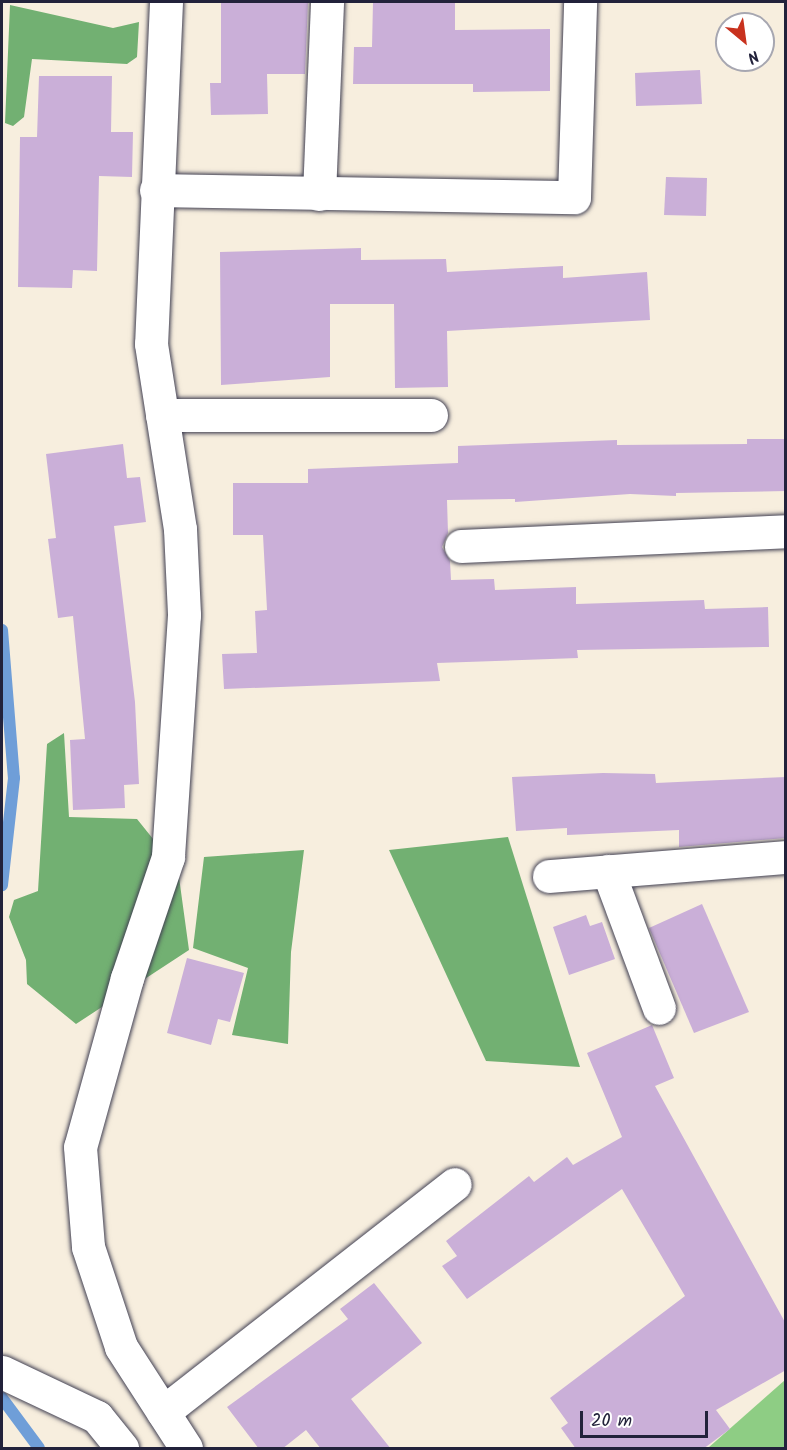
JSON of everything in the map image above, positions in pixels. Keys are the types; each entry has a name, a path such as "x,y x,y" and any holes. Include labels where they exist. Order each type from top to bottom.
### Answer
{"street":[{"path":"166,2 151,344 180,529 184,615 168,857 127,978 80,1147 88,1247 121,1347 186,1449"},
{"path":"319,194 327,2"},
{"path":"156,190 574,196 580,2"},
{"path":"162,415 431,415"},
{"path":"461,546 786,531"},
{"path":"549,876 786,857"},
{"path":"608,871 659,1008"},
{"path":"163,1412 455,1184"},
{"path":"5,1373 97,1417 122,1449"}],"green space":[{"path":"10,5 113,28 139,22 137,57 127,64 32,59 24,117 13,126 5,123"},
{"path":"64,733 69,817 137,819 178,870 189,950 76,1024 27,984 26,960 9,917 14,900 38,891 47,744"},
{"path":"508,837 580,1067 486,1061 389,850"},
{"path":"304,850 291,952 288,1044 232,1035 248,968 193,948 204,857"},
{"path":"785,1380 785,1448 708,1448"}],"building":[{"path":"221,2 308,2 305,74 267,74 268,114 211,115 210,83 221,83"},
{"path":"373,2 455,2 455,30 550,29 550,91 473,92 473,84 353,84 354,47 372,47"},
{"path":"700,70 702,104 636,106 635,73"},
{"path":"39,76 112,76 111,132 133,132 132,177 99,176 97,271 73,270 72,288 18,287 20,137 37,137"},
{"path":"666,177 707,178 706,216 664,215"},
{"path":"361,248 361,260 446,259 447,272 563,266 563,278 647,272 650,320 447,331 448,387 395,388 394,304 330,304 330,377 221,385 220,252"},
{"path":"747,439 786,439 786,491 676,493 676,496 630,494 515,502 515,499 447,500 448,533 442,547 450,561 451,580 494,579 495,590 576,587 576,604 704,600 705,609 768,607 769,647 577,650 578,658 437,663 440,681 224,689 222,654 257,653 255,611 267,610 263,535 233,535 233,483 308,483 308,469 458,463 458,446 617,440 617,445 747,444"},
{"path":"123,444 127,478 140,477 146,522 114,526 135,702 139,784 124,785 125,808 73,810 70,740 85,739 73,616 58,618 48,539 56,538 46,454"},
{"path":"603,773 655,774 656,783 786,777 786,838 679,847 679,830 567,835 567,828 516,831 512,777"},
{"path":"702,904 749,1012 694,1033 649,928"},
{"path":"586,915 590,926 602,922 615,959 569,975 553,927"},
{"path":"187,958 244,973 230,1022 218,1019 211,1045 167,1033"},
{"path":"652,1025 674,1078 655,1086 786,1324 786,1370 716,1410 730,1429 703,1449 576,1449 561,1428 568,1423 550,1398 685,1296 622,1189 467,1299 442,1266 457,1256 446,1241 529,1176 534,1182 567,1157 573,1165 622,1137 587,1053"},
{"path":"374,1283 422,1343 351,1399 391,1449 321,1449 306,1430 282,1449 259,1449 227,1407 348,1319 340,1309"}],"waterway":[{"path":"2,630 14,778 2,885"},
{"path":"2,1398 39,1448"}]}
